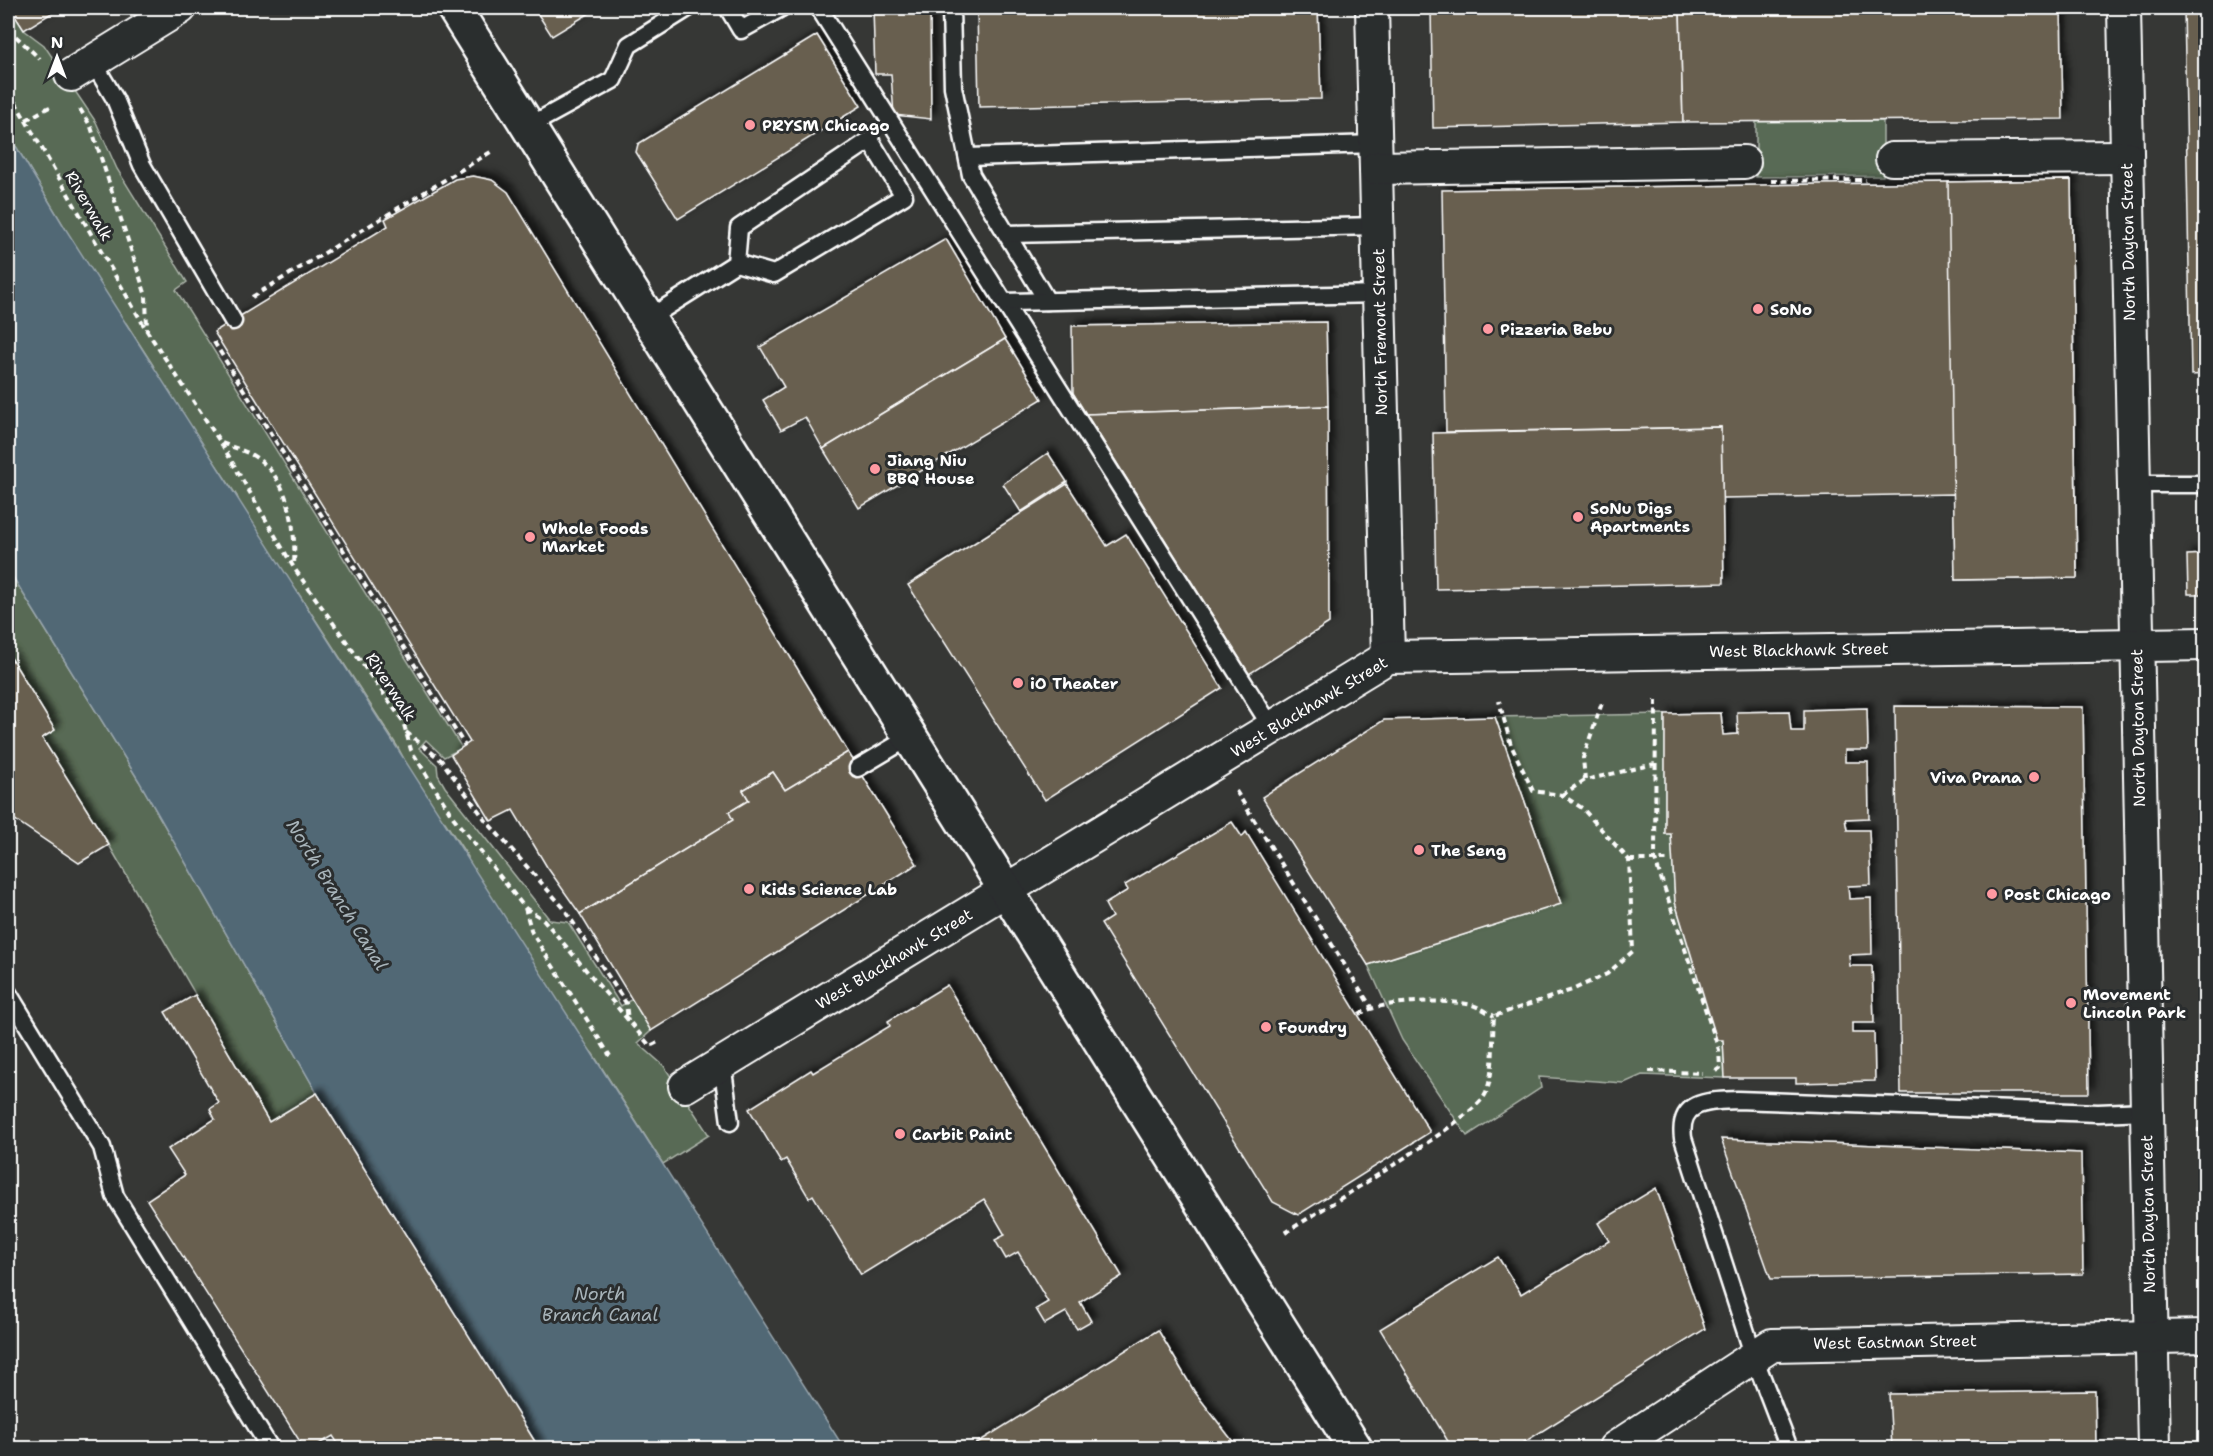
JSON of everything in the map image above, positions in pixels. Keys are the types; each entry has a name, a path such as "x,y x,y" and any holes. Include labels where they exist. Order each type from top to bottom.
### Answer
{"street":[{"path":"76,79 180,8"},
{"path":"454,8 1355,1449"},
{"name":"North Fremont Street","path":"1372,8 1388,657"},
{"name":"North Dayton Street","path":"2124,8 2154,1449"},
{"path":"1376,156 1744,162"},
{"path":"1892,159 2126,157"},
{"name":"West Blackhawk Street","path":"685,1086 1388,657 2205,644"},
{"name":"West Eastman Street","path":"1615,1449 1772,1345 2205,1336"}],"lane":[{"path":"529,126 613,80 629,45 688,8"},
{"path":"728,8 741,30 782,8"},
{"path":"819,8 1272,728"},
{"path":"951,8 952,87 971,175 1047,301"},
{"path":"76,79 115,99 142,165 233,321"},
{"path":"870,140 904,196 774,274 736,262 739,228 870,140"},
{"path":"968,157 1376,156"},
{"path":"1007,234 1378,226"},
{"path":"649,318 736,262"},
{"path":"1004,302 1380,294"},
{"path":"2133,484 2205,484"},
{"path":"858,768 910,737"},
{"path":"8,993 102,1147 114,1196 270,1449"},
{"path":"722,1063 730,1122"},
{"path":"1789,1449 1754,1357 1683,1138 1681,1125 1690,1110 1708,1101 1737,1100 2098,1113 2146,1112"}],"path":[{"path":"26,120 76,79"},
{"name":"Riverwalk","path":"10,93 147,332 221,443 294,568 403,722 411,750 453,817 525,908 543,919 650,1046 658,1042"},
{"name":"Riverwalk","path":"86,117 146,296 147,332"},
{"path":"252,297 494,150"},
{"path":"1744,162 1744,181 1892,180 1892,159"},
{"path":"213,341 465,746"},
{"path":"221,443 252,455 269,469 281,487 295,542 294,568"},
{"path":"1585,780 1583,758 1603,700"},
{"path":"1656,700 1654,860 1719,1050 1719,1068 1713,1073"},
{"path":"1359,1014 1371,1007 1444,1002 1474,1006 1494,1016 1572,990 1607,974 1634,951 1629,860 1582,808 1562,795 1533,791 1511,745 1499,701"},
{"path":"406,732 441,760 487,822 563,907 626,1003 628,1021"},
{"path":"1562,795 1585,780 1655,764"},
{"path":"1236,790 1371,1007"},
{"path":"1629,860 1671,860"},
{"name":"Riverwalk","path":"525,908 532,933 610,1056"},
{"path":"1285,1233 1456,1124 1485,1095 1493,1056 1494,1016"},
{"path":"2197,1130 2205,1130"}],"green space":[{"path":"8,8 24,30 44,45 96,122 117,169 187,282 176,290 462,748 444,757 426,740 419,748 437,765 438,775 445,787 550,920 568,922 621,1006 632,999 651,1031 638,1043 664,1066 709,1135 663,1164 593,1054 470,921 468,857 445,822 404,812 404,759 397,746 297,591 263,572 237,496 213,460 179,442 153,365 126,323 91,303 65,228 8,133"},
{"path":"1883,121 1883,176 1756,177 1756,122"},
{"path":"8,569 139,781 317,1093 269,1122 109,845 42,738 54,730 8,653"},
{"path":"1665,714 1665,833 1671,834 1675,902 1717,1040 1723,1040 1725,1078 1642,1075 1624,1083 1539,1077 1541,1088 1467,1136 1402,1040 1368,965 1561,904 1495,717"}],"water":[{"name":"North Branch Canal","path":"8,133 65,228 844,1448 539,1448 317,1093 139,781 8,569"}],"building":[{"path":"10,8 60,8 24,30"},
{"path":"534,8 598,8 552,36"},
{"path":"873,8 930,8 931,119 894,115 891,74 875,74"},
{"path":"977,8 1318,8 1321,99 979,107"},
{"path":"1431,8 1680,8 1683,122 1433,128"},
{"path":"1680,8 2061,8 2063,119 1683,122"},
{"path":"2184,8 2206,8 2206,374 2191,375"},
{"name":"PRYSM Chicago","path":"817,35 861,106 678,219 636,152 638,144"},
{"name":"Whole Foods Market","path":"473,176 492,180 508,192 848,752 785,790 773,772 743,790 749,800 729,812 733,820 580,914 547,867 513,810 491,821 451,755 470,742 214,332 388,226 385,219 455,179"},
{"name":"SoNo","path":"2071,180 2077,578 1955,580 1954,494 1722,498 1721,427 1446,432 1442,190"},
{"path":"2071,180 2077,578 1955,580 1948,182"},
{"path":"946,239 1005,339 823,449 805,417 781,430 763,400 784,387 760,347"},
{"path":"1326,322 1328,406 1086,414 1073,393 1072,326"},
{"path":"1005,339 1042,399 859,508 823,449"},
{"path":"1328,406 1329,623 1249,674 1086,414"},
{"name":"SoNu Digs Apartments","path":"1721,427 1724,583 1436,589 1433,433"},
{"path":"1048,453 1067,482 1021,512 1003,484"},
{"path":"1067,484 1107,546 1126,534 1222,688 1045,800 908,585"},
{"path":"2206,554 2206,594 2188,594 2187,555"},
{"path":"8,653 55,730 42,738 109,845 79,863 8,815"},
{"name":"Post Chicago","path":"1895,706 2083,707 2089,1093 1901,1093"},
{"path":"1867,708 1868,750 1845,750 1845,762 1868,762 1869,818 1845,819 1847,830 1869,830 1871,885 1848,886 1849,899 1871,898 1872,954 1849,955 1850,966 1872,966 1874,1023 1852,1023 1852,1033 1874,1033 1875,1081 1796,1083 1796,1078 1725,1078 1723,1040 1717,1040 1675,902 1671,834 1665,834 1665,714 1721,713 1723,735 1738,734 1737,712 1789,711 1791,731 1804,731 1804,710"},
{"name":"The Seng","path":"1495,717 1561,904 1368,965 1262,797 1384,720"},
{"name":"Kids Science Lab","path":"848,752 917,864 651,1031 580,914 733,820 729,812 749,800 743,790 773,772 785,790"},
{"name":"Foundry","path":"1232,822 1242,837 1246,832 1430,1132 1298,1215 1273,1202 1101,924 1112,917 1105,904 1128,890 1125,885"},
{"name":"Carbit Paint","path":"947,985 1122,1276 1080,1302 1091,1321 1077,1329 1066,1312 1045,1324 1036,1309 1048,1302 1018,1252 1006,1259 995,1240 1005,1235 984,1199 861,1275 813,1195 809,1198 786,1159 781,1162 749,1109 811,1070 813,1073 890,1026 888,1021"},
{"path":"195,995 269,1122 317,1093 539,1448 341,1448 333,1436 312,1448 304,1448 147,1200 185,1175 168,1149 215,1119 210,1109 219,1103 165,1012"},
{"path":"1721,1139 2081,1153 2083,1274 1771,1279"},
{"path":"1656,1188 1705,1329 1515,1448 1452,1448 1380,1329 1498,1257 1521,1294 1609,1241 1598,1223"},
{"path":"1158,1330 1194,1391 1238,1448 969,1448"},
{"path":"2095,1391 2096,1448 1892,1448 1889,1394"}],"place":[{"name":"PRYSM Chicago","path":"750,125"},
{"name":"SoNo","path":"1758,309"},
{"name":"Pizzeria Bebu","path":"1488,329"},
{"name":"Jiang Niu BBQ House","path":"875,469"},
{"name":"SoNu Digs Apartments","path":"1578,517"},
{"name":"Whole Foods Market","path":"530,537"},
{"name":"iO Theater","path":"1018,683"},
{"name":"Viva Prana","path":"2034,777"},
{"name":"The Seng","path":"1419,850"},
{"name":"Kids Science Lab","path":"749,889"},
{"name":"Post Chicago","path":"1992,894"},
{"name":"Movement Lincoln Park","path":"2071,1003"},
{"name":"Foundry","path":"1266,1027"},
{"name":"Carbit Paint","path":"900,1134"}]}
